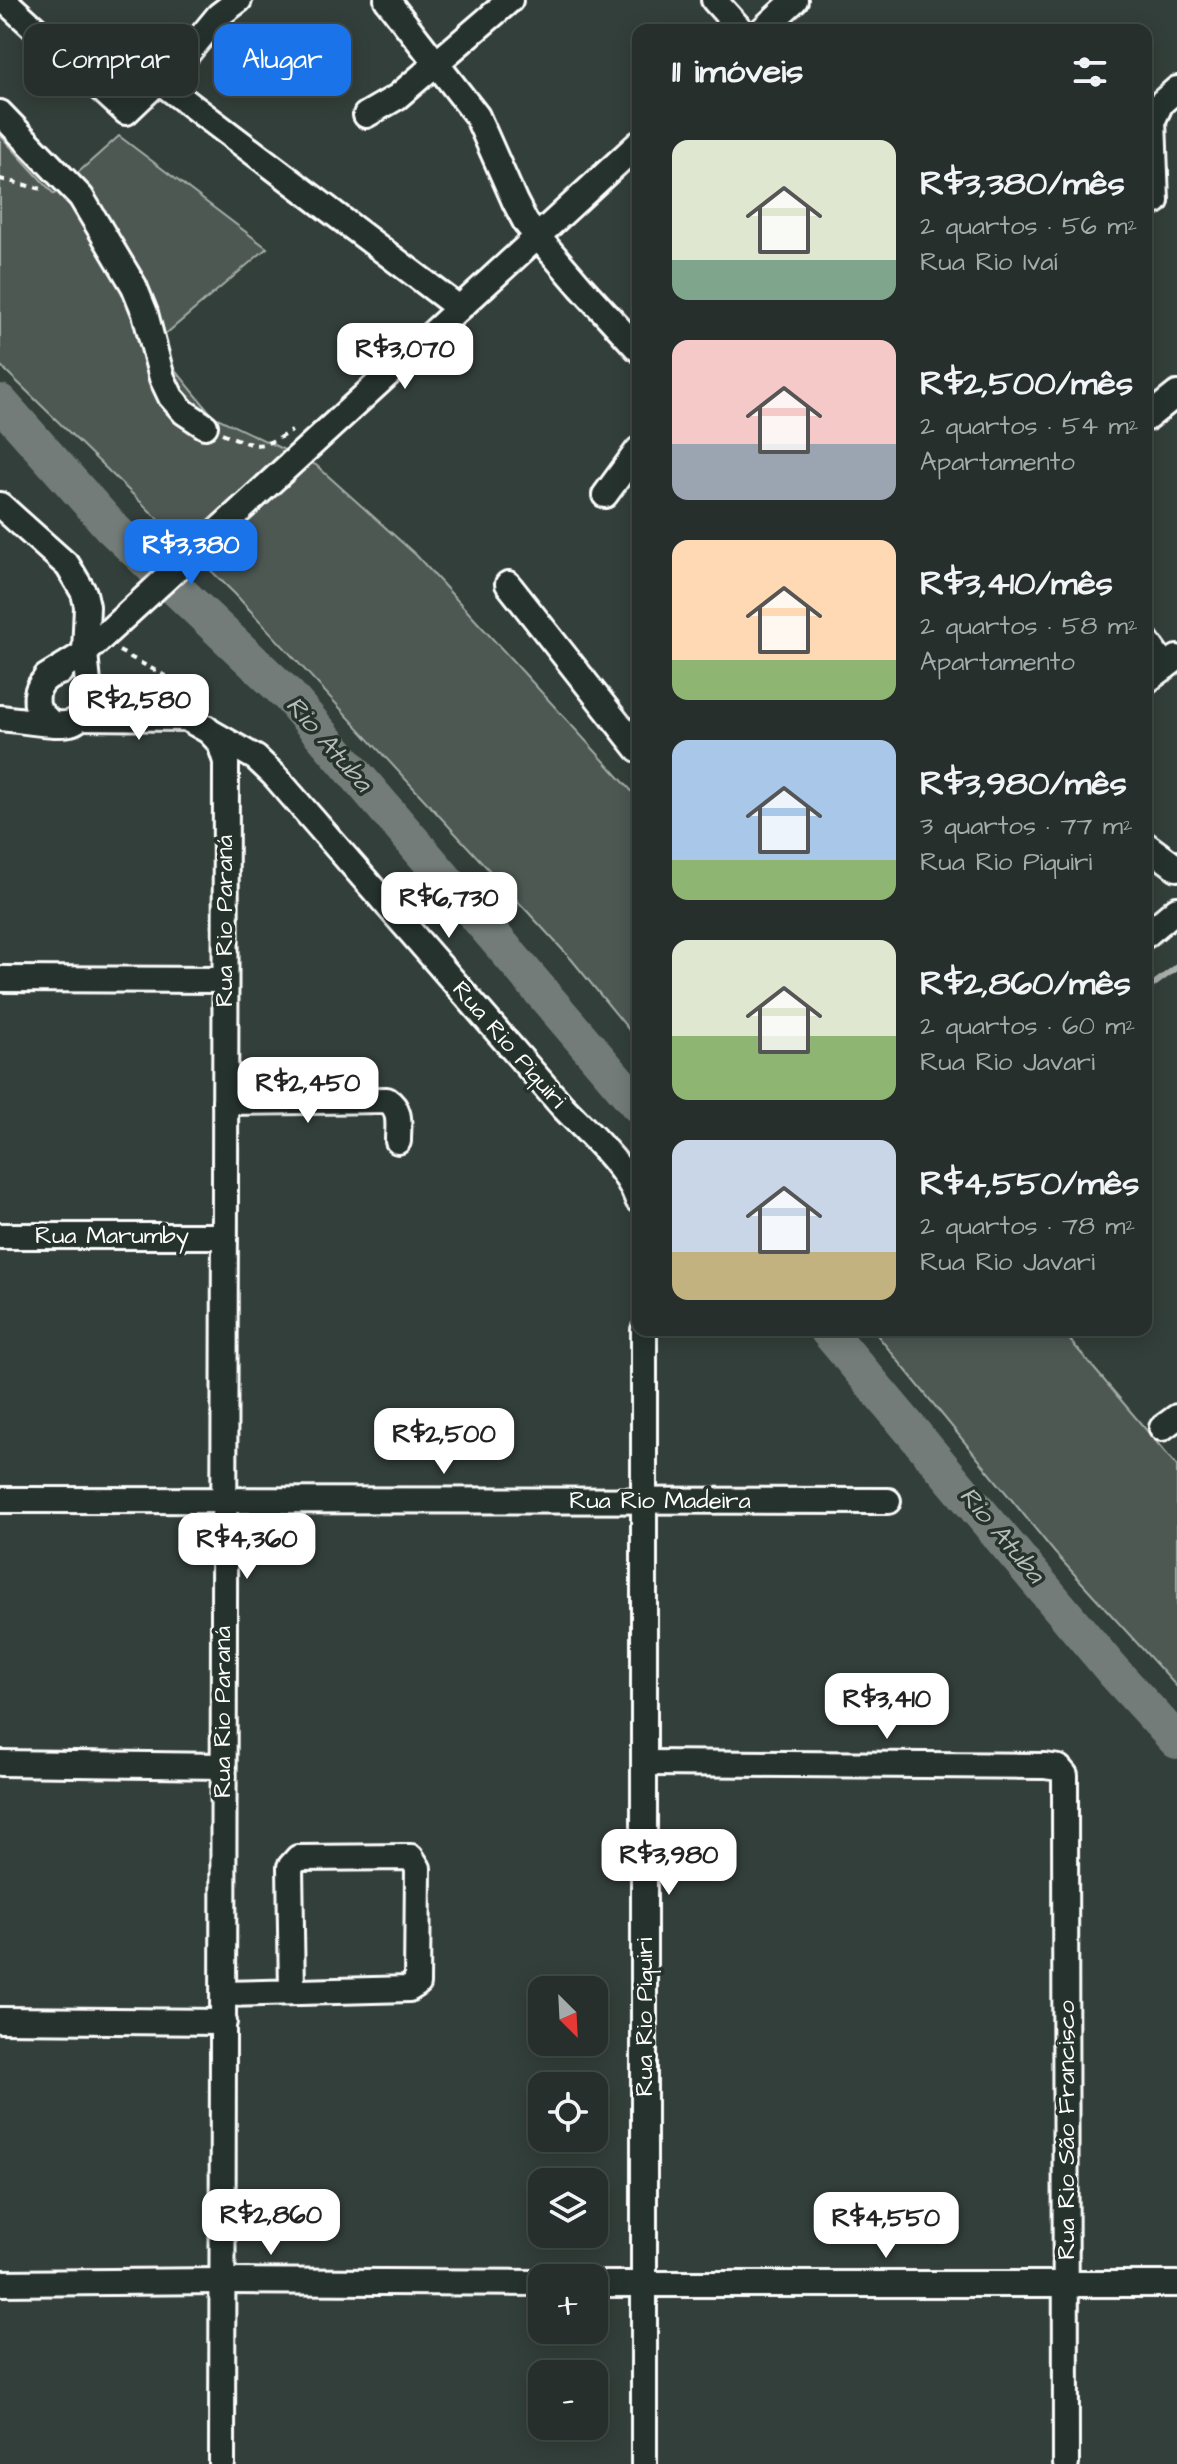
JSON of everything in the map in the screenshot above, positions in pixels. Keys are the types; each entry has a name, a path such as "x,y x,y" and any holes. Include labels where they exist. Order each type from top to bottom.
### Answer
{"street":[{"path":"4,0 30,24"},
{"path":"198,40 219,15 239,0"},
{"path":"387,0 477,116 520,213 632,342"},
{"path":"366,115 397,97 510,0"},
{"path":"714,0 736,24"},
{"path":"769,24 795,0"},
{"path":"1156,201 1153,120 1161,103 1177,89"},
{"path":"109,96 126,112 143,96"},
{"path":"179,96 459,308"},
{"path":"0,113 81,197 134,286 145,313 162,378 171,397 184,412 205,426"},
{"path":"0,709 41,684 98,640 632,152"},
{"path":"1152,413 1177,394"},
{"path":"1152,419 1177,421"},
{"path":"605,495 632,458"},
{"path":"0,505 68,566 84,593 98,640 87,710 81,717 62,725 0,718"},
{"path":"508,584 632,741"},
{"path":"1152,650 1163,669"},
{"path":"51,723 38,710 41,684 56,672 77,675 89,693"},
{"path":"81,717 196,723"},
{"name":"Rua Rio Paraná","path":"196,723 220,743 226,762 222,2464"},
{"name":"Rua Rio Piquiri","path":"196,723 256,758 274,775 563,1107 611,1157 632,1188"},
{"path":"1152,849 1177,868"},
{"path":"1152,930 1177,909"},
{"path":"0,979 225,980"},
{"path":"225,1102 387,1100 395,1105 399,1114 398,1141"},
{"name":"Rua Marumby","path":"0,1236 224,1236"},
{"name":"Rua Rio Piquiri","path":"644,1336 644,2464"},
{"name":"Rua Rio Madeira","path":"0,1500 888,1501"},
{"path":"0,1763 223,1766"},
{"name":"Rua Rio São Francisco","path":"646,1763 1045,1766 1059,1768 1065,1775 1066,2464"},
{"path":"224,1994 409,1989 417,1984 418,1868 411,1857 298,1858 294,1861 290,1867 292,1991"},
{"path":"0,2020 224,2022"},
{"path":"0,2283 528,2283"},
{"path":"608,2284 1177,2284"}],"path":[{"path":"205,426 251,445 262,446 296,429"},
{"path":"98,640 175,683 196,723"}],"shaded area":[{"path":"0,135 54,194 119,136 267,248 154,344 213,416 316,465 416,555 632,791 632,1034 572,960 235,594 0,365"},
{"path":"878,1336 1050,1336 1069,1339 1177,1466 1177,1687 1055,1553"}],"waterway":[{"name":"Rio Atuba","path":"0,402 111,527 288,695 632,1098"},
{"path":"1152,986 1177,967"},
{"name":"Rio Atuba","path":"832,1336 1113,1671 1177,1741"}]}
